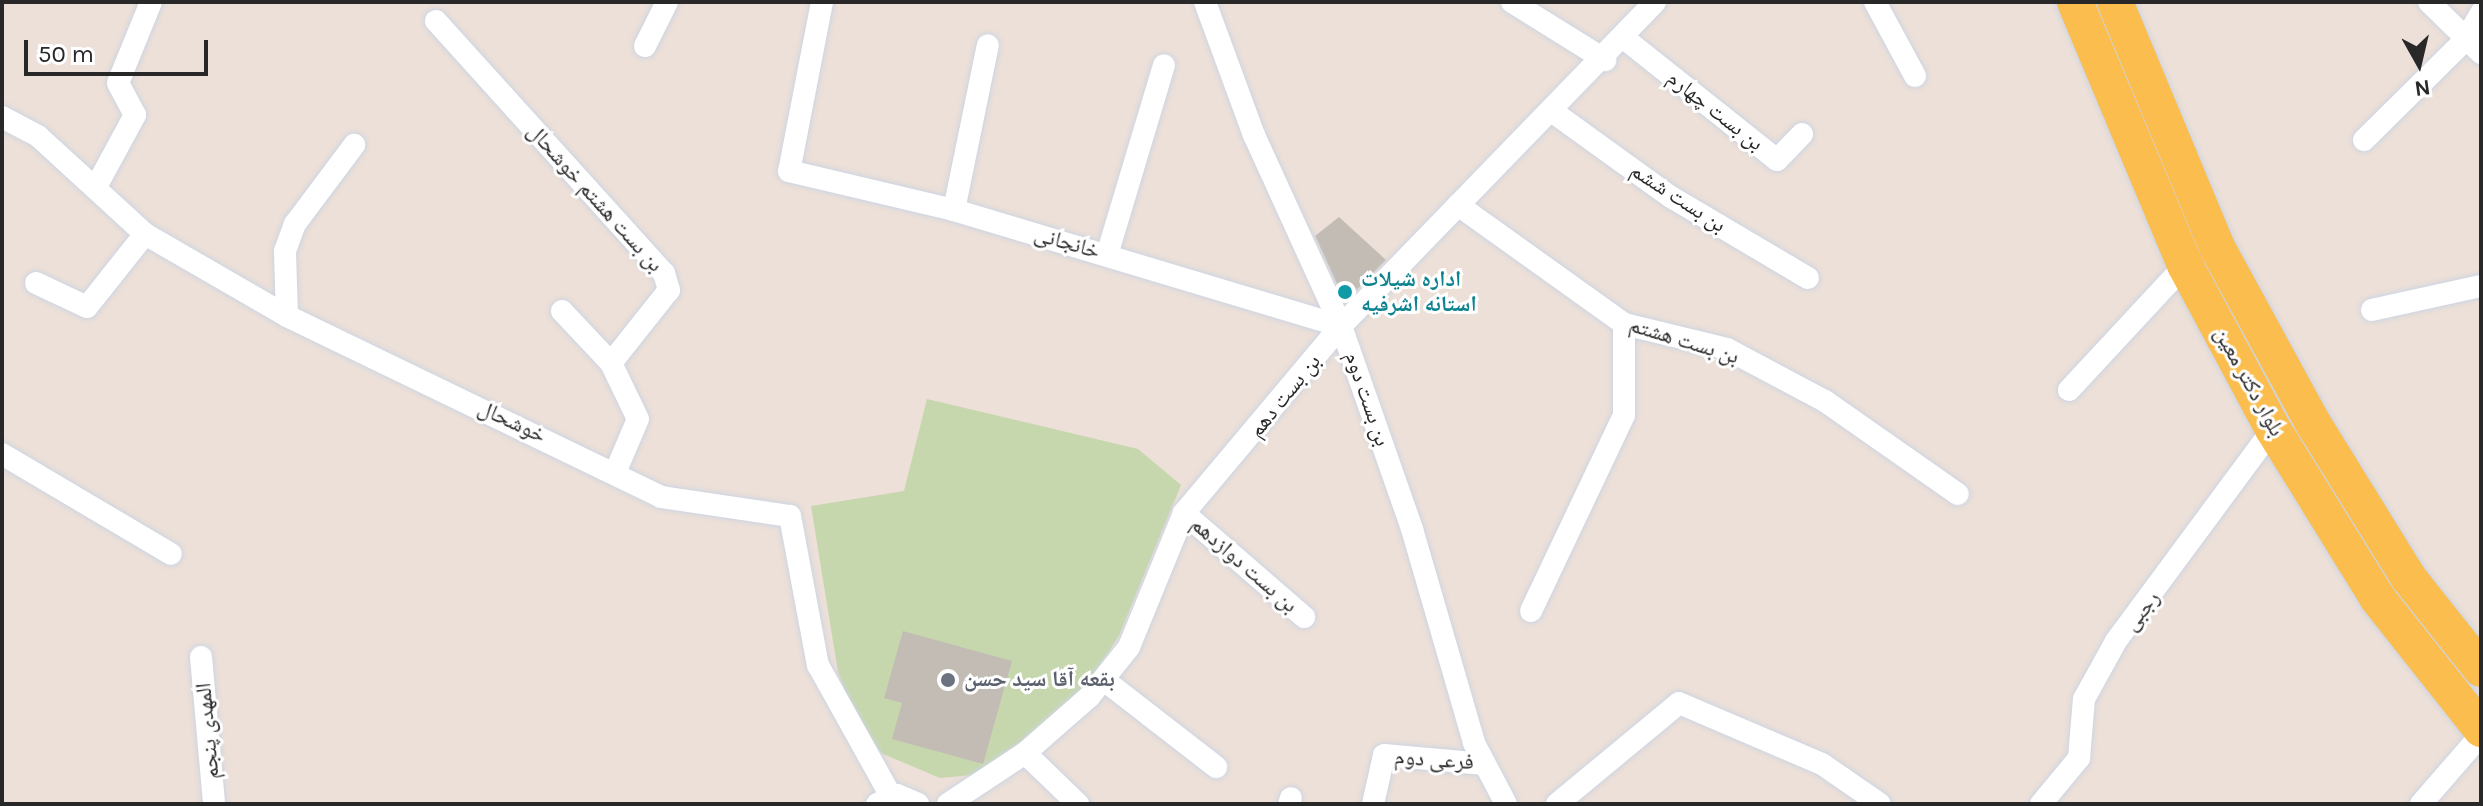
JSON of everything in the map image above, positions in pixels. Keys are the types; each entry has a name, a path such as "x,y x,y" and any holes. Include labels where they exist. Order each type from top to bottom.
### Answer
{"main road":[{"name":"بلوار دکتر معین","path":"2075,2 2185,265 2273,429 2378,599 2481,732"},
{"name":"بلوار دکتر معین","path":"2115,2 2218,249 2305,410 2408,577 2481,669"}],"street":[{"path":"97,185 135,115 118,83 151,2"},
{"path":"645,46 667,2"},
{"name":"خانجانی","path":"822,2 789,171 954,210 1341,326"},
{"name":"بن بست دوم","path":"1205,2 1254,135 1341,326 1485,764 1506,804"},
{"path":"1512,2 1605,60"},
{"name":"بن بست دهم","path":"948,804 1025,753 1104,680 1129,647 1184,513 1341,326 1605,60 1655,2"},
{"path":"1875,2 1915,76"},
{"path":"2364,140 2470,37 2429,2"},
{"name":"بن بست هشتم خوشحال","path":"436,21 664,273 669,290 611,363"},
{"name":"بن بست چهارم","path":"1625,39 1777,160 1802,134"},
{"path":"954,210 988,45"},
{"path":"1107,255 1164,65"},
{"name":"بن بست ششم","path":"1553,112 1671,197 1808,278"},
{"name":"خوشحال","path":"2,117 38,136 97,185 145,234 287,316 661,497 790,516 818,665 884,800"},
{"path":"287,316 285,251 295,224 354,145"},
{"name":"بن بست هشتم","path":"1458,205 1624,324 1727,349 1825,401 1958,494"},
{"path":"36,283 87,307 145,234"},
{"path":"2069,390 2185,265"},
{"path":"2372,310 2481,286"},
{"path":"562,311 611,363 638,419 615,473"},
{"path":"1531,611 1624,415 1624,324"},
{"name":"رجبی","path":"2041,804 2079,758 2084,699 2116,641 2273,429"},
{"path":"2,454 171,554"},
{"name":"بن بست دوازدهم","path":"1184,513 1304,617"},
{"name":"المهدی پنجم","path":"201,657 214,804"},
{"path":"1104,680 1216,767"},
{"path":"1557,804 1679,703 1822,764 1880,804"},
{"path":"2421,804 2481,732"},
{"path":"1025,753 1078,804"},
{"name":"فرعی دوم","path":"1373,804 1384,755 1485,764"},
{"path":"884,800 918,804"}],"green space":[{"path":"927,399 1138,449 1181,485 1119,636 1079,697 983,774 940,778 881,753 853,712 838,672 811,506 904,491"}],"building":[{"name":"اداره شیلات استانه اشرفیه","path":"1339,217 1386,260 1345,302 1315,236"},
{"name":"بقعه آقا سید حسن","path":"903,631 1012,661 983,764 892,739 902,703 884,698"}],"place":[{"name":"اداره شیلات استانه اشرفیه","path":"1345,292"},
{"name":"بقعه آقا سید حسن","path":"948,680"}]}
